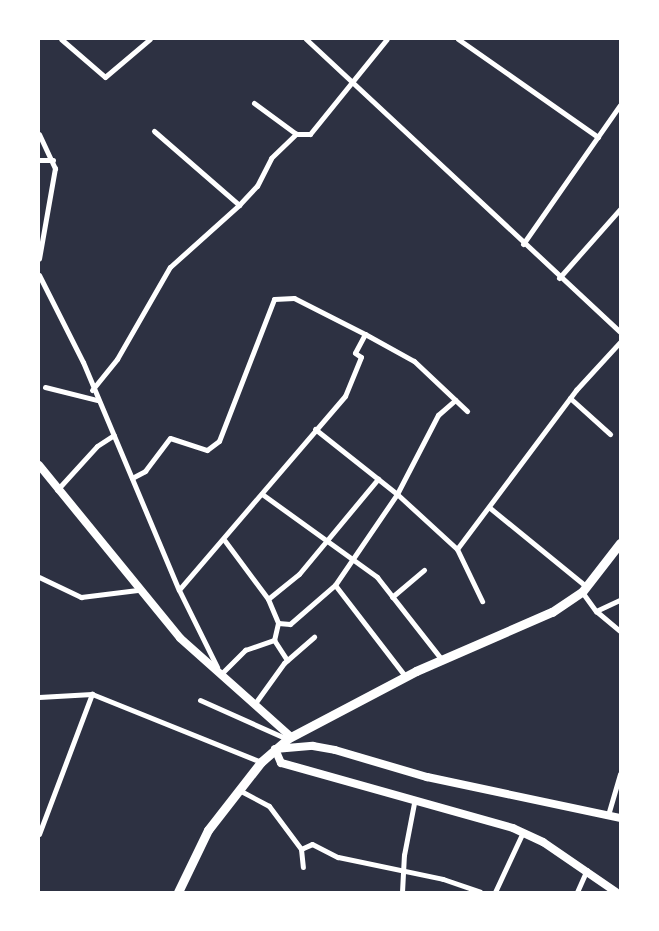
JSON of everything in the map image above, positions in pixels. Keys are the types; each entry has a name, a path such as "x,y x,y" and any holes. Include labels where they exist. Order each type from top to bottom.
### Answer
{"main road":[{"path":"178,892 208,830 261,762 275,749 289,738 406,676 552,612 585,589 620,543"}],"street":[{"path":"61,39 105,77 150,39"},
{"path":"306,39 559,278 620,332"},
{"path":"254,103 296,134 310,134 354,84 387,39"},
{"path":"458,39 598,136"},
{"path":"523,244 620,105"},
{"path":"154,131 239,205"},
{"path":"39,134 53,160 39,259"},
{"path":"92,390 117,359 170,267 239,205 257,186 271,158 296,134"},
{"path":"39,160 53,160"},
{"path":"559,278 620,209"},
{"path":"39,275 83,362 92,390 114,435 179,590 220,670"},
{"path":"132,478 145,470 170,438 207,450 219,441 274,298 294,298 414,361 467,411"},
{"path":"179,590 225,541 315,429 345,396 361,357 355,352 365,334"},
{"path":"457,549 490,508 570,398 620,342"},
{"path":"45,387 97,400"},
{"path":"570,398 610,434"},
{"path":"278,623 290,624 335,585 397,494 438,415 455,400"},
{"path":"315,429 397,494 457,549 482,601"},
{"path":"57,490 97,446 114,435"},
{"path":"39,465 138,590 180,638 256,702 289,738"},
{"path":"268,599 299,574 378,479"},
{"path":"262,494 377,577 442,660"},
{"path":"490,508 585,589 596,611 620,631"},
{"path":"225,541 268,599 278,623 274,640 287,660"},
{"path":"392,597 424,570"},
{"path":"39,577 81,597 138,590"},
{"path":"335,585 406,676"},
{"path":"596,611 620,600"},
{"path":"256,702 287,660 314,637"},
{"path":"220,670 245,650 274,640"},
{"path":"39,834 92,694"},
{"path":"39,697 92,694 261,762"},
{"path":"200,700 289,738"},
{"path":"616,892 587,870 523,832 281,763 275,749 313,746 335,750 427,777 620,818"},
{"path":"608,815 620,774"},
{"path":"239,789 269,806 301,849 303,866"},
{"path":"402,892 406,872 404,855 414,802"},
{"path":"495,892 523,832"},
{"path":"301,849 312,844 338,858 406,872 480,892"},
{"path":"577,892 587,870"}]}
